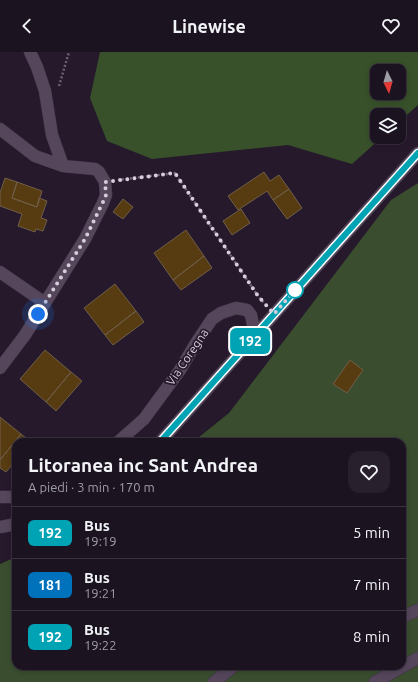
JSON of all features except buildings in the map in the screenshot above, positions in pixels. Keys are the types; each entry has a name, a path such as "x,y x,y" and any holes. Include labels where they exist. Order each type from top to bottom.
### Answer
{"street":[{"path":"30,52 37,67 47,103 52,135 63,166"},
{"path":"0,129 35,156 63,166 95,169 99,172 105,182 106,195 85,239 25,335 0,368"},
{"path":"164,438 418,153"},
{"path":"0,272 45,303"},
{"name":"Via Coregna","path":"123,438 144,419 180,370 212,320 221,313 236,308 247,310 251,315 255,335"},
{"path":"0,497 12,497"},
{"path":"0,528 12,525"},
{"path":"406,615 418,610"},
{"path":"406,665 418,658"},
{"path":"214,682 229,670"},
{"path":"375,682 396,670"}],"path":[{"path":"47,103 59,88 69,52"},
{"path":"105,182 175,173 258,296 274,314"}],"green space":[{"path":"100,52 418,52 418,105 406,116 406,108 370,108 370,144 374,144 352,164 288,145 152,159 107,141 90,98"},
{"path":"418,183 418,682 0,682 0,564 12,559 12,670 406,670 406,438 198,438 229,413 391,200"}],"bus line":[{"name":"192","path":"164,438 418,153"}],"route":[{"path":"38,314 85,239 106,195 105,182 175,173 258,296 274,314 295,290"}]}
